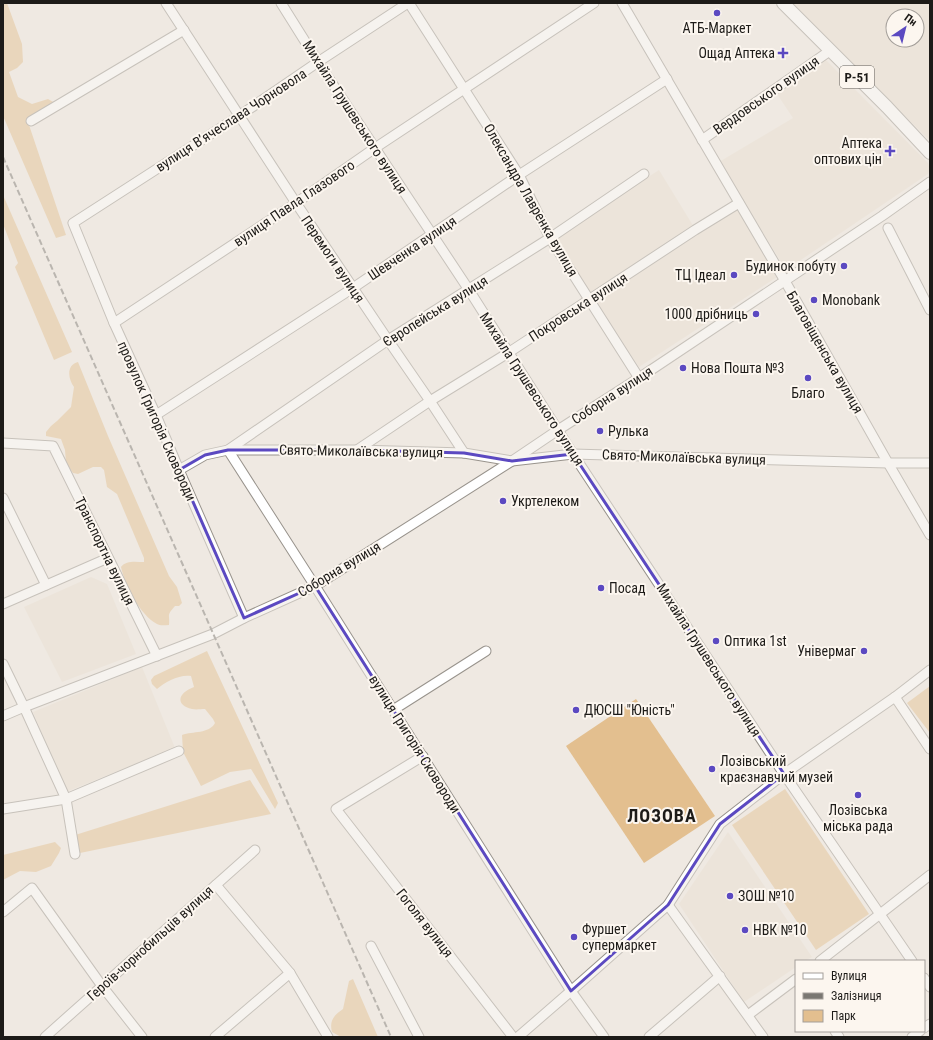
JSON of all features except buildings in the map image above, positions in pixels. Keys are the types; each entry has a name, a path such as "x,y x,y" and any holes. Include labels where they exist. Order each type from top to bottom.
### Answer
{"main road":[{"name":"Р-51","path":"783,3 888,107 930,153"}],"street":[{"name":"Перемоги вулиця","path":"166,3 296,203 464,453"},
{"name":"Михайла Грушевського вулиця","path":"281,3 431,235 469,290 573,454 784,774 911,960"},
{"name":"вулиця В’ячеслава Чорновола","path":"73,223 239,116 408,3"},
{"name":"Олександра Лавренка вулиця","path":"408,3 519,175 550,238 639,378"},
{"name":"вулиця Павла Глазового","path":"114,323 594,3"},
{"name":"Благовіщенська вулиця","path":"622,3 785,281 930,535"},
{"path":"31,121 184,30"},
{"name":"Вердовського вулиця","path":"702,140 830,50"},
{"name":"Шевченка вулиця","path":"156,415 353,288 519,175 667,79"},
{"name":"Європейська вулиця","path":"228,450 388,340 550,238 644,174"},
{"name":"Соборна вулиця","path":"3,716 213,634 244,618 316,586 639,378 882,216 930,182"},
{"name":"Покровська вулиця","path":"357,450 430,401 508,353 695,230 739,203"},
{"name":"провулок Григорія Сковороди","path":"73,223 114,323 156,415 244,618"},
{"path":"888,228 930,310"},
{"name":"Транспортна вулиця","path":"3,443 53,446 157,656"},
{"name":"Свято-Миколаївська вулиця","path":"179,470 205,455 228,450 357,450 464,453 512,461 573,454 930,463"},
{"name":"вулиця Григорія Сковороди","path":"228,450 316,586 571,991 604,1037"},
{"path":"3,498 46,585"},
{"path":"3,604 108,558"},
{"path":"393,710 486,651"},
{"path":"3,664 66,799 74,854"},
{"path":"518,1037 668,905 720,824 784,774 896,697 930,670"},
{"path":"896,697 930,749"},
{"path":"3,809 66,799 179,751"},
{"name":"Гоголя вулиця","path":"423,756 336,809 513,1037"},
{"name":"Героїв-чорнобильців вулиця","path":"45,1037 255,850"},
{"path":"821,960 930,875"},
{"path":"216,885 290,973 328,1037"},
{"path":"3,912 32,888 102,986 142,1037"},
{"path":"668,905 763,1037"},
{"path":"371,946 419,1037"},
{"path":"215,1037 290,973"},
{"path":"649,1037 720,976"},
{"path":"748,1015 795,980"}],"highlighted area":[{"path":"228,450 357,450 464,453 512,461 573,454 784,774 720,824 668,905 571,991 315,586 244,618 179,470 205,455"}],"shaded area":[{"path":"791,3 930,3 930,141"},
{"path":"821,55 928,163 930,169 928,174 786,270 719,162 793,118 773,88"},
{"path":"659,170 697,232 738,208 777,277 639,367 552,239"},
{"path":"91,577 107,584 136,654 62,682 24,607"},
{"path":"142,667 175,748 66,792 33,712"},
{"name":"НВК №10","path":"728,832 812,957 807,960 795,960 795,968 744,1002 679,904"}],"green space":[{"path":"3,3 7,3 22,44 23,62 17,68 9,72 18,97 32,104 48,99 55,103 27,119 66,235 56,238 3,116"},
{"path":"3,195 72,352 54,360 15,267 18,263 3,224"},
{"path":"78,362 108,436 169,576 177,587 182,603 179,606 175,606 170,612 169,625 158,625 145,614 134,599 126,582 121,567 128,562 144,562 144,558 117,494 107,487 104,470 101,467 93,467 78,474 73,473 66,463 65,450 61,439 46,436 46,432 51,426 71,407 74,387 70,380 69,373 71,366"},
{"path":"207,651 278,803 275,809 251,769 230,772 201,786 183,752 182,735 205,731 212,727 215,723 205,709 192,709 182,704 182,695 194,687 191,676 182,676 173,679 157,689 152,684 151,680 154,676"},
{"path":"930,686 930,733 907,703"},
{"path":"636,699 715,816 644,863 566,746"},
{"path":"250,780 271,814 75,854 72,836"},
{"path":"785,789 869,914 816,950 732,825"},
{"path":"55,842 61,848 51,866 36,872 20,871 3,880 3,855"},
{"path":"353,979 378,1037 341,1037 332,1032 332,1021 343,1009 349,981"}],"railway":[{"path":"3,157 391,1037"}],"place":[{"name":"АТБ-Маркет","path":"717,13"},
{"name":"Ощад Аптека","path":"783,53"},
{"name":"Аптека оптових цін","path":"890,151"},
{"name":"Будинок побуту","path":"844,266"},
{"name":"ТЦ Ідеал","path":"734,275"},
{"name":"Monobank","path":"814,300"},
{"name":"1000 дрібниць","path":"756,314"},
{"name":"Нова Пошта №3","path":"683,368"},
{"name":"Благо","path":"808,378"},
{"name":"Рулька","path":"600,431"},
{"name":"Укртелеком","path":"503,501"},
{"name":"Посад","path":"601,588"},
{"name":"Оптика 1st","path":"716,641"},
{"name":"Універмаг","path":"864,651"},
{"name":"ДЮСШ \"Юність\"","path":"576,710"},
{"name":"Лозівський краєзнавчий музей","path":"712,769"},
{"name":"Лозівська міська рада","path":"858,795"},
{"name":"ЗОШ №10","path":"730,896"},
{"name":"НВК №10","path":"745,930"},
{"name":"Фуршет супермаркет","path":"574,937"}],"district":[{"name":"ЛОЗОВА","path":"662,815"}]}
